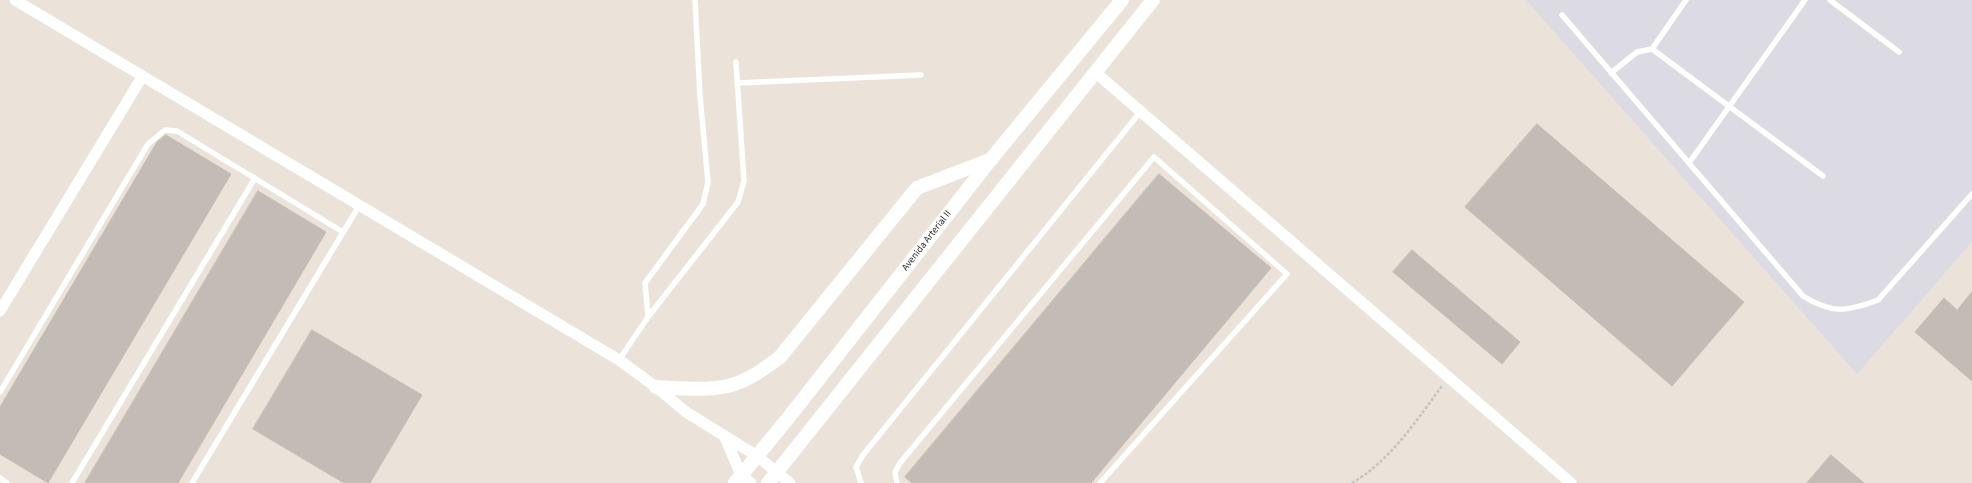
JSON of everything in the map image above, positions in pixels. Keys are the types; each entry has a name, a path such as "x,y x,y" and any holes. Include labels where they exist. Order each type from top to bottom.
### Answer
{"street":[{"path":"15,0 619,360 656,387 686,412 757,456 790,483"},
{"name":"Avenida Arterial II","path":"742,480 757,456 992,158 1122,0"},
{"path":"768,483 1153,0"},
{"path":"1095,72 1571,483"},
{"path":"0,311 142,77"},
{"path":"656,387 696,388 728,386 756,375 780,357 917,188 992,158"},
{"path":"724,435 742,480"}],"lane":[{"path":"648,318 645,283 703,204 708,182 700,96 696,0"},
{"path":"1611,73 1638,52 1652,49 1686,0"},
{"path":"1830,0 1899,52"},
{"path":"1689,163 1803,1"},
{"path":"1562,15 1803,296 1820,307 1840,310 1862,306 1878,300 1972,194"},
{"path":"1652,49 1823,176"},
{"path":"619,360 648,318 738,202 744,181 736,62"},
{"path":"737,84 920,75"},
{"path":"861,483 856,467 863,455 1141,111"},
{"path":"0,392 148,144 157,135 165,130 177,130 343,232"},
{"path":"897,483 895,472 900,463 1154,157 1287,274 1100,483"},
{"path":"72,483 255,178"},
{"path":"192,483 359,206"},
{"path":"0,478 8,483"}],"path":[{"path":"1352,483 1361,478 1398,445 1449,377"}],"shaded area":[{"path":"1526,0 1972,0 1972,242 1857,374"}],"building":[{"path":"1537,124 1744,302 1672,386 1465,207"},
{"path":"166,135 231,174 48,483 0,454 0,407 157,142"},
{"path":"1159,174 1271,268 1091,483 912,483 905,477"},
{"path":"258,191 326,232 178,483 85,483"},
{"path":"1412,250 1520,342 1502,364 1393,272"},
{"path":"1972,292 1972,381 1915,332 1944,298 1957,310"},
{"path":"312,330 422,395 370,483 344,483 253,429"},
{"path":"1831,455 1864,483 1807,483"}]}
